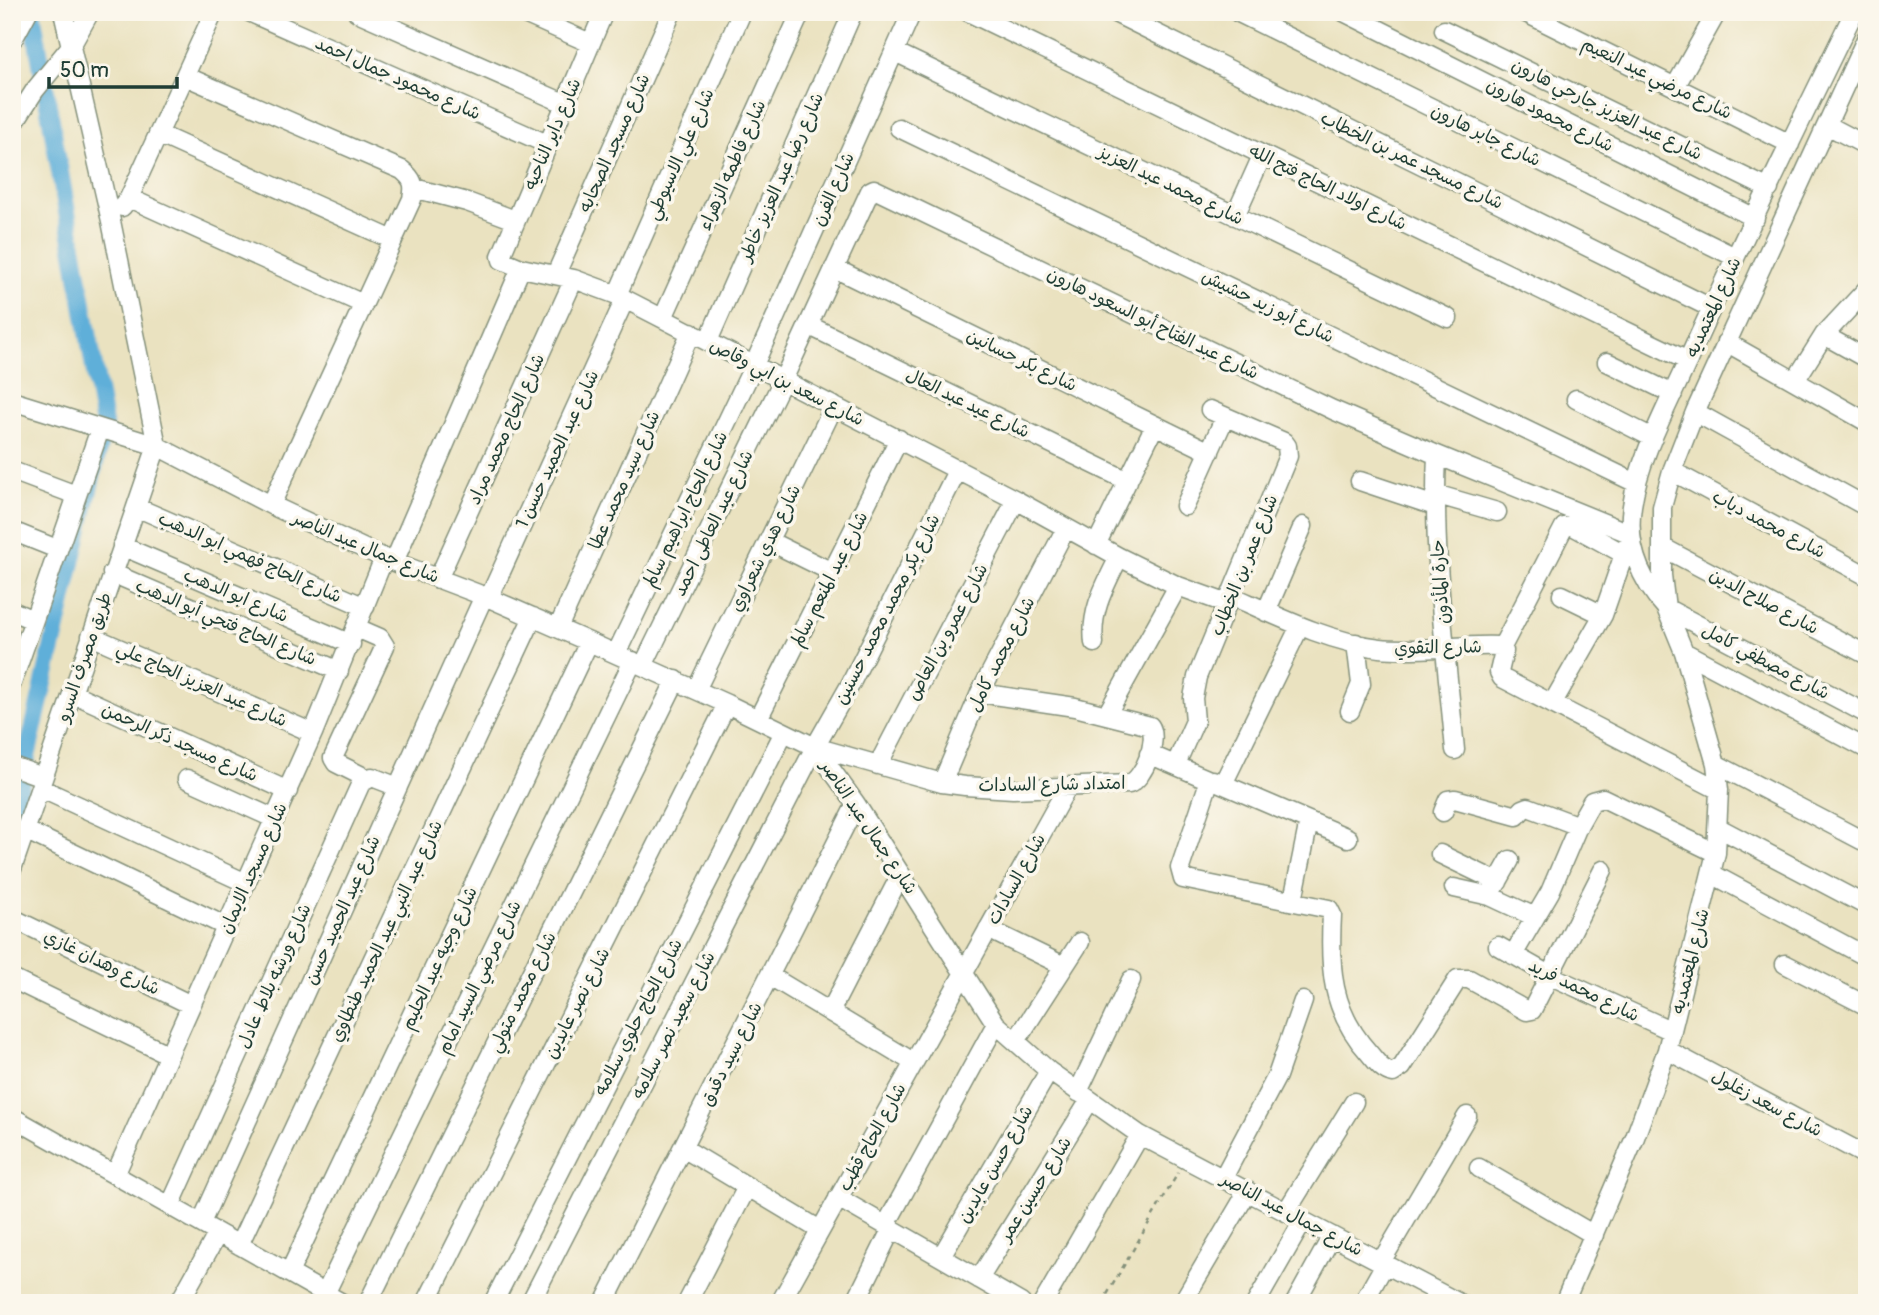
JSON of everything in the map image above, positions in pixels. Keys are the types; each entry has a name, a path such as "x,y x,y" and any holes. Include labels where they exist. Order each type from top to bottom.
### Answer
{"main road":[{"path":"12,36 25,12"}],"street":[{"path":"63,12 111,221 157,446"},
{"path":"12,126 35,90 71,46 90,12"},
{"path":"111,221 129,198 214,12"},
{"name":"شارع محمود جمال احمد","path":"250,12 547,144"},
{"path":"357,12 564,103"},
{"path":"520,12 590,43"},
{"name":"شارع داير الناحيه","path":"501,257 604,12"},
{"name":"شارع مسجد الصحابه","path":"565,276 672,12"},
{"name":"شارع علي الاسيوطي","path":"621,297 742,12"},
{"name":"شارع فاطمه الزهراء","path":"663,318 801,12"},
{"name":"شارع رضا عبد العزيز خاطر","path":"708,341 853,12"},
{"name":"شارع الفرن","path":"754,365 912,12"},
{"name":"شارع اولاد الحاج فتح الله","path":"968,12 1688,361"},
{"name":"شارع مسجد عمر بن الخطاب","path":"1113,12 1711,308"},
{"name":"شارع جابر هارون","path":"1237,12 1735,257"},
{"name":"شارع محمود هارون","path":"1344,12 1755,218"},
{"name":"شارع مرضي عبد النعيم","path":"1524,12 1790,144"},
{"path":"1675,86 1717,12"},
{"name":"شارع المعتمديه","path":"1564,1303 1634,1140 1667,1050 1712,874 1719,828 1716,764 1684,652 1665,608 1641,574 1630,534 1636,483 1653,438 1711,308 1854,12"},
{"name":"شارع عبد العزيز جارحي هارون","path":"1444,30 1769,189"},
{"name":"شارع المعتمديه","path":"1665,608 1662,507 1672,471 1726,342 1865,46"},
{"name":"شارع محمد عبد العزيز","path":"895,52 1448,318"},
{"path":"185,76 402,170 412,179 414,188 412,199 271,505"},
{"path":"1828,125 1867,146"},
{"name":"شارع أبو زيد حشيش","path":"899,128 1636,483"},
{"path":"158,134 393,240"},
{"path":"1235,216 1262,156"},
{"path":"414,188 467,202 516,220"},
{"name":"شارع عبد الفتاح أبو السعود هارون","path":"783,380 870,191 876,190 1333,410 1630,534"},
{"path":"129,198 363,304"},
{"name":"شارع سعد بن ابي وقاص","path":"501,257 503,261 522,268 565,276 621,297 1066,528"},
{"name":"شارع مسجد الايمان","path":"115,1175 288,791 365,607 522,268"},
{"name":"شارع بكر حسانين","path":"834,268 1210,452"},
{"name":"شارع الحاج محمد مراد","path":"438,579 565,276"},
{"name":"شارع عبد الحميد حسن 1","path":"487,597 621,297"},
{"path":"1795,381 1824,335 1864,297"},
{"name":"شارع عيد عبد العال","path":"808,325 1128,481"},
{"name":"شارع سيد محمد عطا","path":"558,628 691,332"},
{"path":"1824,335 1867,359"},
{"path":"1726,342 1867,422"},
{"path":"1607,362 1673,394"},
{"name":"شارع الحاج ابراهيم سالم","path":"616,654 754,365"},
{"name":"شارع عبد العاطى احمد","path":"638,663 783,380"},
{"path":"1576,399 1653,438"},
{"name":"شارع جمال عبد الناصر","path":"12,401 157,446 271,505 389,560 487,597 638,663 815,747 856,804 996,1024 1049,1071 1140,1135 1459,1303"},
{"name":"شارع هدي شعراوي","path":"696,690 834,406"},
{"path":"1695,412 1867,507"},
{"name":"شارع عمر بن الخطاب","path":"1176,764 1195,721 1194,687 1289,451 1284,442 1217,413 1210,452"},
{"path":"1096,545 1155,425"},
{"path":"12,683 18,643 33,620 100,429"},
{"name":"شارع عبد المنعم سالم","path":"758,719 899,439"},
{"name":"طريق مصرف السرو","path":"12,869 157,446"},
{"path":"1185,506 1210,452"},
{"name":"حارة المأذون","path":"1437,455 1435,500 1455,750"},
{"name":"شارع بكر محمد محمد حسنين","path":"815,747 849,687 957,470"},
{"path":"12,471 76,495"},
{"name":"شارع محمد دياب","path":"1672,471 1867,576"},
{"path":"1360,481 1497,512"},
{"name":"شارع عمرو بن العاص","path":"878,765 1016,500"},
{"name":"شارع الحاج فهمي ابو الدهب","path":"136,507 365,607"},
{"path":"1502,647 1564,527 1571,525 1624,554"},
{"path":"1266,611 1303,526"},
{"name":"شارع التقوي","path":"1066,528 1178,586 1266,611 1300,626 1356,643 1412,650 1469,644 1502,647 1504,653 1500,677 1719,790"},
{"name":"شارع محمد كامل","path":"942,783 980,693 1066,528"},
{"path":"12,531 57,549"},
{"path":"1552,704 1603,615 1630,534"},
{"path":"769,541 832,572"},
{"name":"شارع ابو الدهب","path":"122,546 354,636 380,638 385,646 333,758 336,763 366,778"},
{"name":"شارع صلاح الدين","path":"1662,547 1867,655"},
{"path":"1094,643 1094,613 1119,557"},
{"name":"شارع الحاج فتحي أبو الدهب","path":"112,573 339,671"},
{"path":"1107,714 1178,586"},
{"path":"1562,595 1603,615"},
{"name":"شارع عبد الحميد حسن","path":"201,1223 487,597"},
{"name":"شارع مصطفي كامل","path":"1665,608 1867,714"},
{"path":"12,611 33,620"},
{"name":"شارع عبد النبي عبد الحميد طنطاوي","path":"239,1245 533,617"},
{"path":"1300,626 1216,782 1209,784 1180,868 1181,876 1187,880 1326,906 1331,912 1332,980 1339,1004 1364,1047 1388,1072 1393,1073 1402,1067 1458,979 1469,979 1530,1011 1603,870"},
{"name":"شارع عبد العزيز الحاج علي","path":"91,636 313,733"},
{"name":"شارع وجيه عبد الحليم","path":"289,1273 589,642"},
{"path":"1350,711 1361,684 1356,643"},
{"path":"1684,652 1867,749"},
{"name":"شارع مرضي السيد امام","path":"331,1299 638,663"},
{"name":"شارع محمد متولي","path":"368,1303 676,680"},
{"name":"شارع مسجد ذكر الرحمن","path":"72,693 288,791"},
{"path":"980,693 1075,707 1150,726 1154,734 1149,754 1348,838"},
{"name":"شارع نصر عابدين","path":"426,1303 727,704"},
{"name":"شارع الحاج حلوي سلامه","path":"493,1303 784,732"},
{"name":"امتداد شارع السادات","path":"815,747 942,783 989,788 1133,783 1140,775 1149,754"},
{"name":"شارع سعيد نصر سلامه","path":"530,1303 815,747"},
{"path":"1716,764 1867,843"},
{"path":"12,766 41,783 246,883"},
{"path":"366,778 376,778 398,787"},
{"name":"شارع ورشه بلاط عادل","path":"170,1206 361,783 366,778"},
{"path":"187,779 275,819"},
{"name":"شارع السادات","path":"964,971 1068,786"},
{"path":"1440,854 1535,917 1550,892 1579,824 1592,801 1603,798 1716,853"},
{"path":"1443,812 1448,800 1455,799 1517,816 1528,807 1579,824"},
{"name":"شارع سيد دقدق","path":"604,1303 856,804"},
{"path":"1293,900 1309,821"},
{"path":"1719,828 1867,906"},
{"path":"25,830 227,927"},
{"path":"1494,889 1510,859"},
{"path":"830,1012 901,874"},
{"path":"1712,874 1867,957"},
{"path":"1454,888 1494,889"},
{"name":"شارع محمد فريد","path":"1535,917 1505,950 1549,975 1672,1031"},
{"name":"شارع وهدان غازي","path":"12,918 191,1005"},
{"path":"988,929 1064,966"},
{"path":"1016,1041 1080,942"},
{"path":"1785,964 1867,1006"},
{"name":"شارع الحاج قطب","path":"780,1303 964,971"},
{"path":"770,976 914,1062"},
{"path":"12,979 169,1055"},
{"name":"شارع حسين عمر","path":"979,1279 1084,1096 1131,980"},
{"path":"1223,1178 1278,1076 1304,1001"},
{"path":"855,1303 889,1227 996,1024"},
{"name":"شارع سعد زغلول","path":"1667,1050 1867,1156"},
{"name":"شارع حسن عابدين","path":"941,1257 1049,1071"},
{"path":"1286,1212 1354,1102"},
{"path":"1363,1303 1467,1116"},
{"path":"12,1117 331,1299"},
{"path":"1043,1303 1140,1135"},
{"path":"683,1148 820,1230"},
{"path":"1479,1168 1594,1235"},
{"path":"687,1303 747,1187"},
{"path":"1182,1303 1248,1191"},
{"path":"838,1198 1021,1303"},
{"path":"1256,1303 1303,1220"},
{"path":"179,1303 218,1233"},
{"path":"1295,1303 1332,1236"}],"path":[{"path":"1102,1303 1186,1159"}],"waterway":[{"path":"12,821 104,424 32,12"}]}
